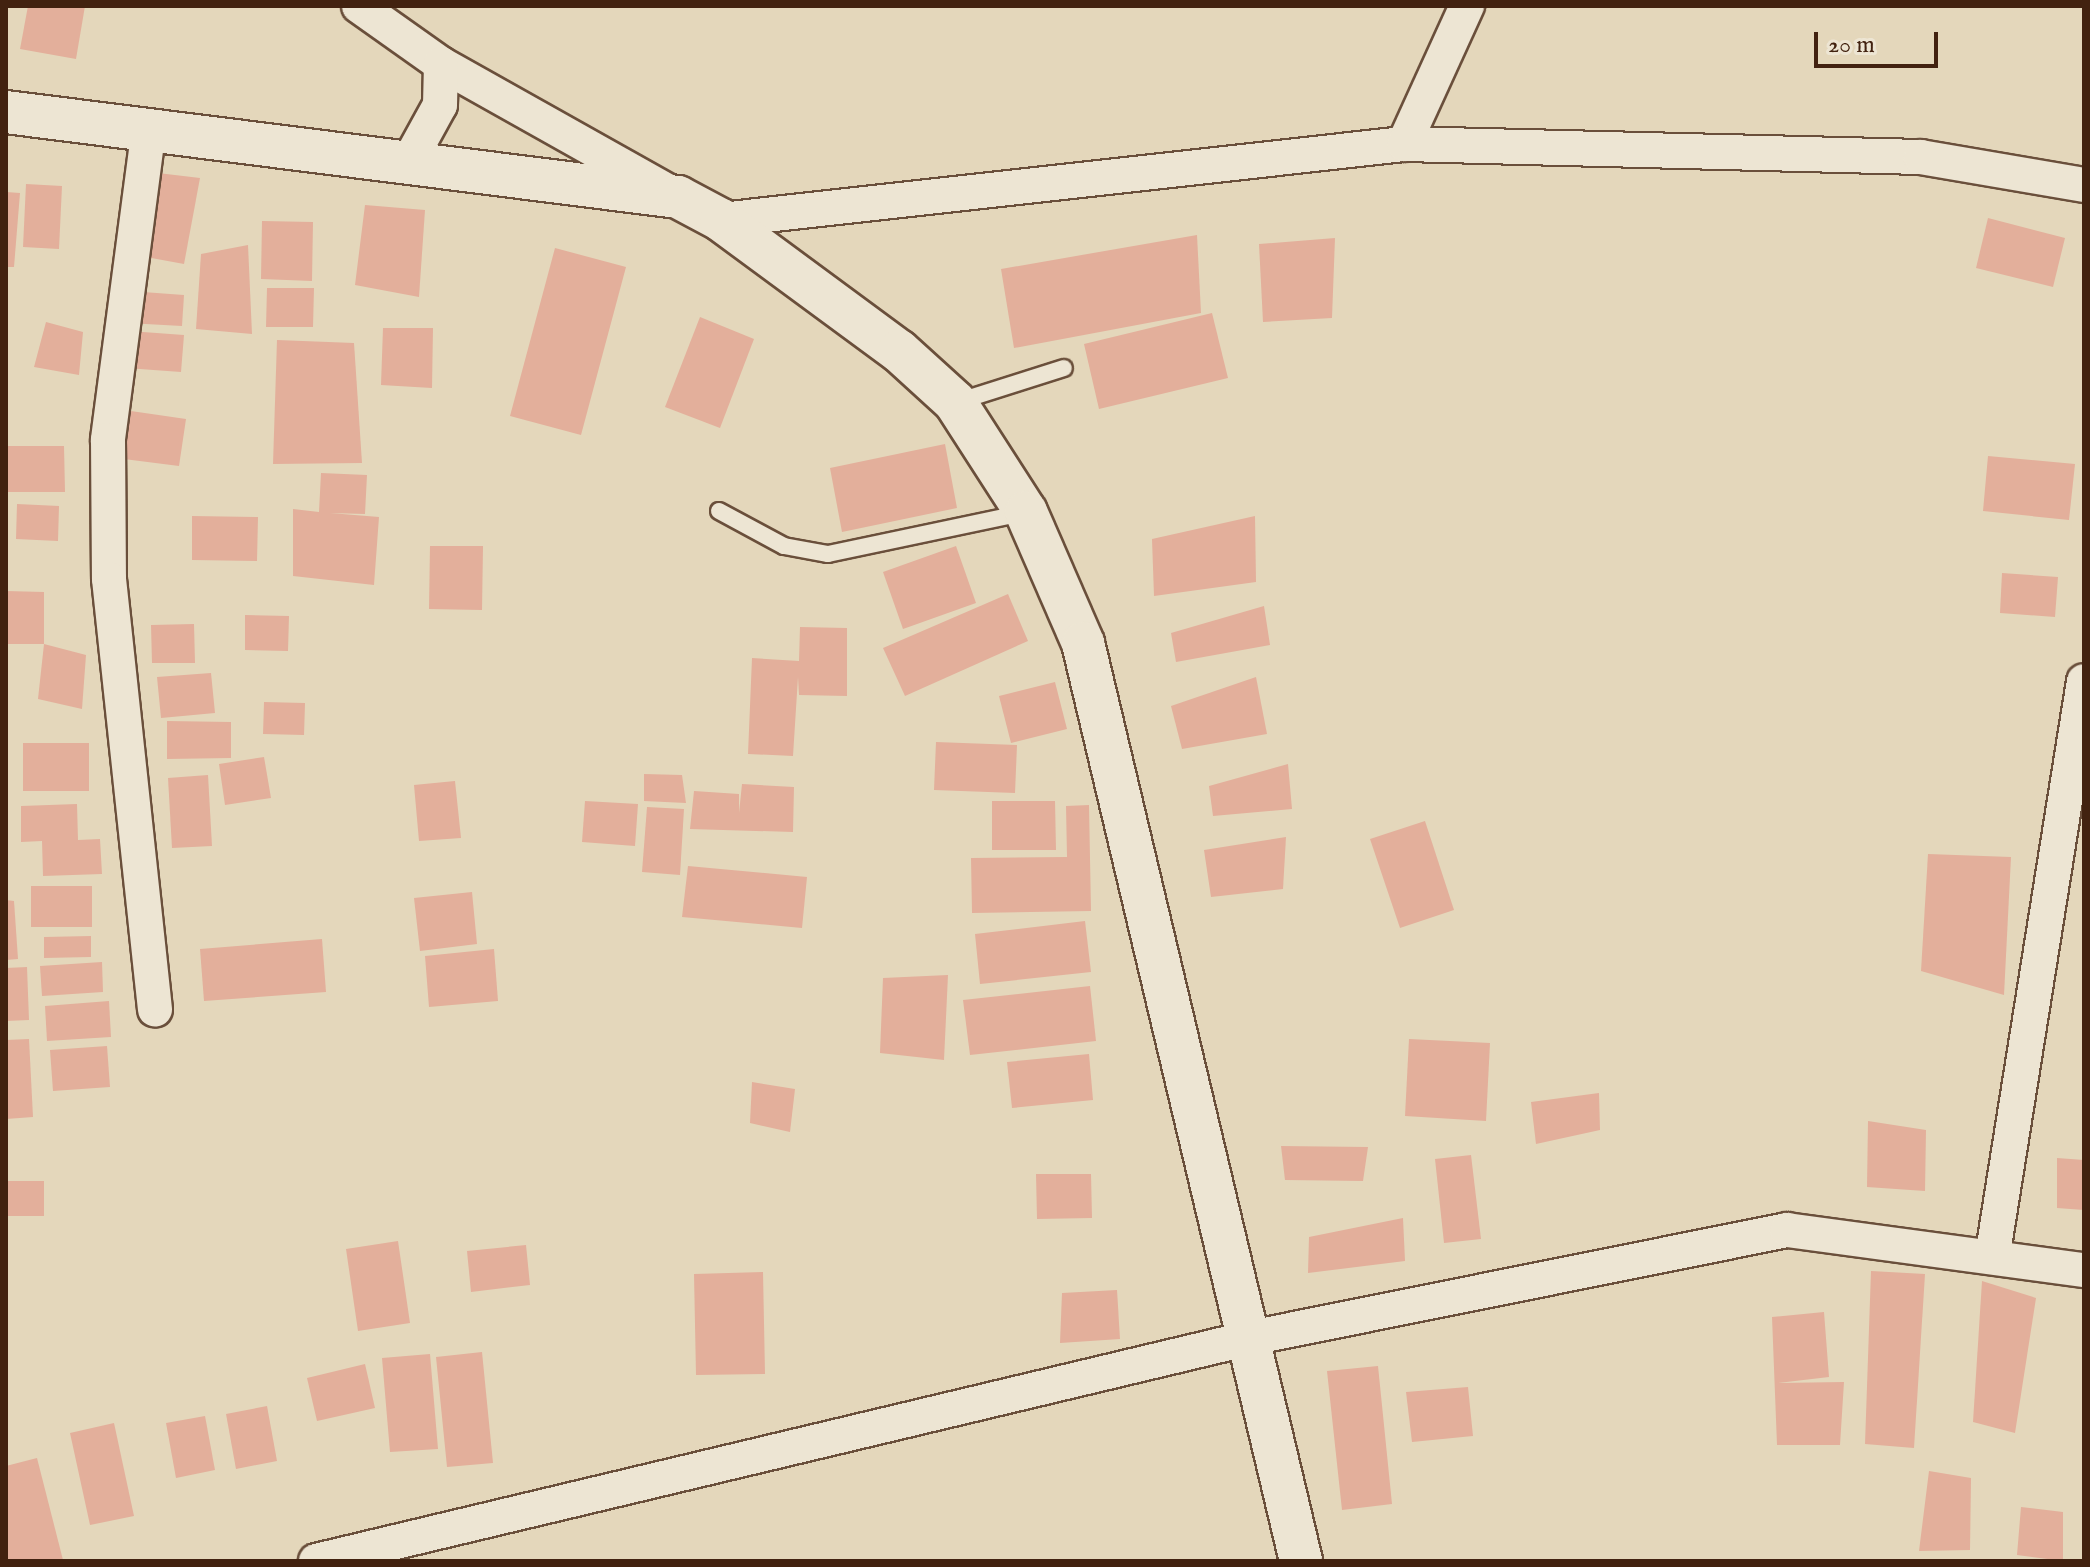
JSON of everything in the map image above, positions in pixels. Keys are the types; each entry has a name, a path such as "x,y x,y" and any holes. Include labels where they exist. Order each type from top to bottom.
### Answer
{"street":[{"path":"359,6 441,64 721,220 899,351 955,402 1026,512 1083,643 1301,1561"},
{"path":"1404,144 1467,6"},
{"path":"407,165 440,105 441,64"},
{"path":"6,112 148,135 678,197"},
{"path":"148,135 108,440 109,579 155,1010"},
{"path":"721,220 1404,144 1921,157 2084,185"},
{"path":"1993,1252 2084,681"},
{"path":"316,1561 1250,1338 1787,1230 1993,1252 2084,1270"}],"lane":[{"path":"955,402 1064,368"},
{"path":"719,511 784,546 828,554 1026,512"}],"building":[{"path":"28,6 85,6 76,59 20,49"},
{"path":"158,173 200,178 184,264 146,257"},
{"path":"26,184 62,186 59,249 23,247"},
{"path":"6,192 20,193 14,267 6,267"},
{"path":"365,205 425,210 419,297 355,285"},
{"path":"1988,218 2065,238 2053,287 1976,268"},
{"path":"262,221 313,222 312,281 261,279"},
{"path":"1197,235 1201,313 1014,348 1001,269"},
{"path":"1335,238 1332,318 1263,322 1259,244"},
{"path":"248,245 252,334 196,329 201,254"},
{"path":"555,248 626,267 581,435 510,416"},
{"path":"267,288 314,288 313,327 266,327"},
{"path":"129,291 184,295 182,326 127,323"},
{"path":"1212,313 1228,378 1099,409 1084,344"},
{"path":"700,317 754,339 720,428 665,407"},
{"path":"46,322 83,332 79,375 34,367"},
{"path":"383,328 433,328 432,388 381,385"},
{"path":"129,331 184,335 181,372 126,368"},
{"path":"277,340 354,343 362,463 273,464"},
{"path":"124,410 186,419 179,466 116,458"},
{"path":"945,444 957,508 842,532 830,468"},
{"path":"8,446 64,446 65,492 8,492"},
{"path":"1988,456 2075,464 2069,520 1983,511"},
{"path":"321,473 367,475 365,514 330,513 379,517 374,585 293,576 293,509 319,512"},
{"path":"17,504 59,506 58,541 16,539"},
{"path":"192,516 258,517 257,561 192,560"},
{"path":"1255,516 1256,582 1154,596 1152,539"},
{"path":"430,546 483,546 482,610 429,609"},
{"path":"956,546 976,603 903,629 883,572"},
{"path":"2002,573 2058,577 2055,617 2000,613"},
{"path":"6,591 44,592 44,644 6,644"},
{"path":"1008,594 1028,641 905,696 883,648"},
{"path":"1264,606 1270,645 1176,662 1171,633"},
{"path":"245,615 289,616 288,651 245,650"},
{"path":"194,624 195,663 152,663 151,625"},
{"path":"800,627 847,628 847,696 799,695 798,677 793,756 748,754 752,658 799,661"},
{"path":"44,644 86,655 82,709 38,699"},
{"path":"211,673 215,713 161,718 157,677"},
{"path":"1256,677 1267,734 1182,749 1171,706"},
{"path":"1055,682 1067,729 1011,743 999,696"},
{"path":"264,702 305,703 304,735 263,734"},
{"path":"167,721 231,722 231,758 167,759"},
{"path":"936,742 1017,745 1015,793 934,790"},
{"path":"23,743 89,743 89,791 23,791"},
{"path":"264,757 271,798 225,805 219,764"},
{"path":"1288,764 1292,809 1213,816 1209,786"},
{"path":"644,774 682,775 686,803 644,801"},
{"path":"208,775 212,846 172,848 168,778"},
{"path":"455,781 461,838 419,841 414,785"},
{"path":"742,784 794,787 793,832 690,829 694,791 739,794 739,813"},
{"path":"585,801 638,804 635,846 582,842"},
{"path":"992,801 1055,801 1056,850 992,850"},
{"path":"77,804 78,840 100,839 102,874 43,876 42,841 21,842 21,806"},
{"path":"1089,805 1091,911 972,913 971,858 1067,857 1066,806"},
{"path":"647,807 684,809 680,875 642,872"},
{"path":"1425,821 1454,910 1400,928 1370,839"},
{"path":"1286,837 1283,889 1211,897 1204,850"},
{"path":"1928,854 2011,857 2004,995 1921,971"},
{"path":"688,866 807,877 802,928 682,917"},
{"path":"31,886 92,886 92,927 31,927"},
{"path":"472,892 477,944 420,951 414,898"},
{"path":"6,900 14,901 18,959 6,960"},
{"path":"1085,921 1091,972 980,984 975,934"},
{"path":"91,936 91,957 44,958 44,937"},
{"path":"322,939 326,992 204,1001 200,949"},
{"path":"494,949 498,1001 429,1007 425,956"},
{"path":"102,962 103,992 42,996 40,966"},
{"path":"27,967 29,1020 6,1021 6,968"},
{"path":"948,975 944,1060 880,1053 883,978"},
{"path":"1090,986 1096,1041 970,1055 963,1000"},
{"path":"109,1001 111,1037 47,1041 45,1006"},
{"path":"29,1039 33,1117 6,1119 6,1040"},
{"path":"1409,1039 1490,1043 1486,1121 1405,1116"},
{"path":"107,1046 110,1087 53,1091 50,1050"},
{"path":"1089,1054 1093,1100 1012,1108 1007,1062"},
{"path":"752,1082 795,1089 790,1132 750,1123"},
{"path":"1599,1093 1600,1130 1536,1144 1531,1102"},
{"path":"1868,1121 1926,1130 1925,1191 1867,1187"},
{"path":"1281,1146 1368,1147 1363,1181 1285,1180"},
{"path":"1471,1155 1481,1239 1444,1243 1435,1159"},
{"path":"2057,1158 2084,1160 2084,1210 2057,1208"},
{"path":"1036,1174 1091,1174 1092,1218 1037,1219"},
{"path":"6,1181 44,1181 44,1216 6,1216"},
{"path":"1403,1218 1405,1261 1308,1273 1309,1237"},
{"path":"398,1241 410,1323 358,1331 346,1249"},
{"path":"526,1245 530,1285 471,1292 467,1251"},
{"path":"1871,1271 1925,1274 1914,1448 1865,1444"},
{"path":"763,1272 765,1374 696,1375 694,1274"},
{"path":"1982,1281 2036,1298 2015,1433 1973,1422"},
{"path":"1117,1290 1120,1339 1060,1343 1062,1293"},
{"path":"1824,1312 1829,1377 1777,1383 1844,1382 1840,1445 1777,1445 1772,1317"},
{"path":"482,1352 493,1463 447,1467 436,1357"},
{"path":"430,1354 438,1449 390,1452 382,1358"},
{"path":"365,1364 375,1408 317,1421 307,1378"},
{"path":"1378,1366 1392,1504 1342,1510 1327,1371"},
{"path":"1468,1387 1473,1436 1412,1442 1406,1392"},
{"path":"267,1406 277,1461 236,1469 226,1414"},
{"path":"205,1416 215,1470 176,1478 166,1423"},
{"path":"114,1423 134,1516 90,1525 70,1433"},
{"path":"37,1458 63,1560 8,1561 6,1466"},
{"path":"1929,1471 1971,1478 1970,1550 1919,1551"},
{"path":"2021,1507 2063,1512 2063,1561 2017,1555"}]}
